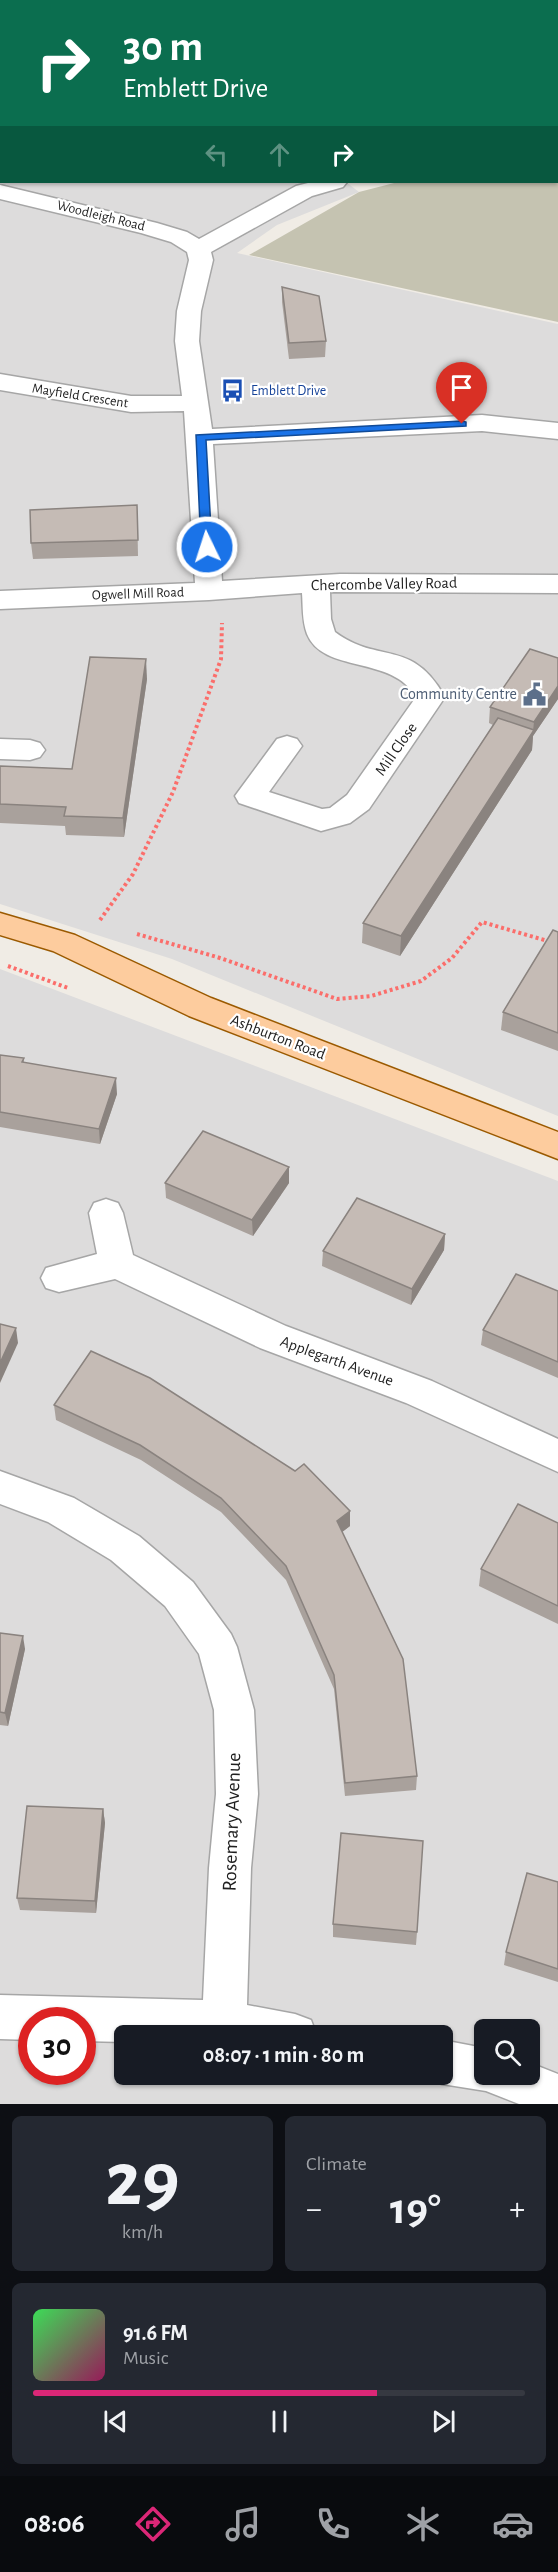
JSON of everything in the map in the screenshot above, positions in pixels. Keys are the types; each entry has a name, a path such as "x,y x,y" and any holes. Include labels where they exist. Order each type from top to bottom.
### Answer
{"main road":[{"name":"Ashburton Road","path":"0,924 64,943 200,1007 558,1146"}],"street":[{"path":"216,590 200,437 187,341 189,311 201,260 198,249 304,191 332,183"},
{"name":"Woodleigh Road","path":"0,192 159,231 179,237 198,249"},
{"name":"Mayfield Crescent","path":"0,382 130,405 196,403"},
{"path":"200,437 482,423 558,431"},
{"name":"Chercombe Valley Road","path":"216,590 463,582 558,584"},
{"name":"Mill Close","path":"287,746 250,796 321,820 339,816 358,802 431,697 426,685 415,672 395,663 343,650 322,636 317,619 316,585"},
{"name":"Ogwell Mill Road","path":"0,600 216,590"},
{"path":"0,749 30,750"},
{"path":"59,1278 117,1264 106,1213"},
{"name":"Applegarth Avenue","path":"117,1264 273,1337 419,1392 558,1456"},
{"name":"Rosemary Avenue","path":"0,1487 61,1510 125,1548 179,1594 217,1647 234,1710 237,1794 230,1868 224,2023"},
{"path":"0,2017 235,2025"},
{"path":"453,2064 474,2068"},
{"path":"528,2085 558,2096"}],"path":[{"path":"64,943 94,927 133,874 173,792 221,659 216,590"},
{"path":"132,934 217,957 337,999 371,996 422,981 452,958 482,922 558,944"}],"shaded area":[{"path":"0,183 347,183 359,192 277,225 237,253 558,324 558,1116 172,959 0,904"},
{"path":"394,183 558,183 558,322 249,255 359,192"},
{"path":"0,969 558,1181 558,2104 0,2104"}],"building":[{"path":"282,287 319,296 326,341 289,343"},
{"path":"137,505 138,540 31,543 30,510"},
{"path":"530,649 558,658 558,686 534,722 490,707"},
{"path":"90,657 146,659 123,818 64,816 66,807 0,804 0,766 72,769"},
{"path":"498,718 534,730 401,936 363,923"},
{"path":"553,930 558,932 558,1033 503,1012"},
{"path":"0,1055 24,1058 22,1062 116,1078 99,1129 0,1112"},
{"path":"203,1131 289,1167 252,1220 165,1183"},
{"path":"357,1198 445,1234 412,1289 323,1251"},
{"path":"516,1274 558,1291 558,1362 483,1330"},
{"path":"0,1324 16,1328 0,1363"},
{"path":"91,1351 150,1378 295,1471 304,1464 350,1511 337,1521 403,1659 417,1776 345,1783 334,1675 286,1566 221,1498 140,1445 54,1405"},
{"path":"518,1504 558,1523 558,1606 481,1569"},
{"path":"0,1633 23,1636 5,1713 0,1712"},
{"path":"27,1806 103,1809 95,1901 17,1898"},
{"path":"341,1833 423,1841 417,1932 333,1924"},
{"path":"527,1873 558,1882 558,1969 506,1952"}],"place":[{"name":"Emblett Drive","path":"233,391"},
{"name":"Community Centre","path":"535,694"}],"route":[{"path":"207,547 200,437 462,424"}]}
